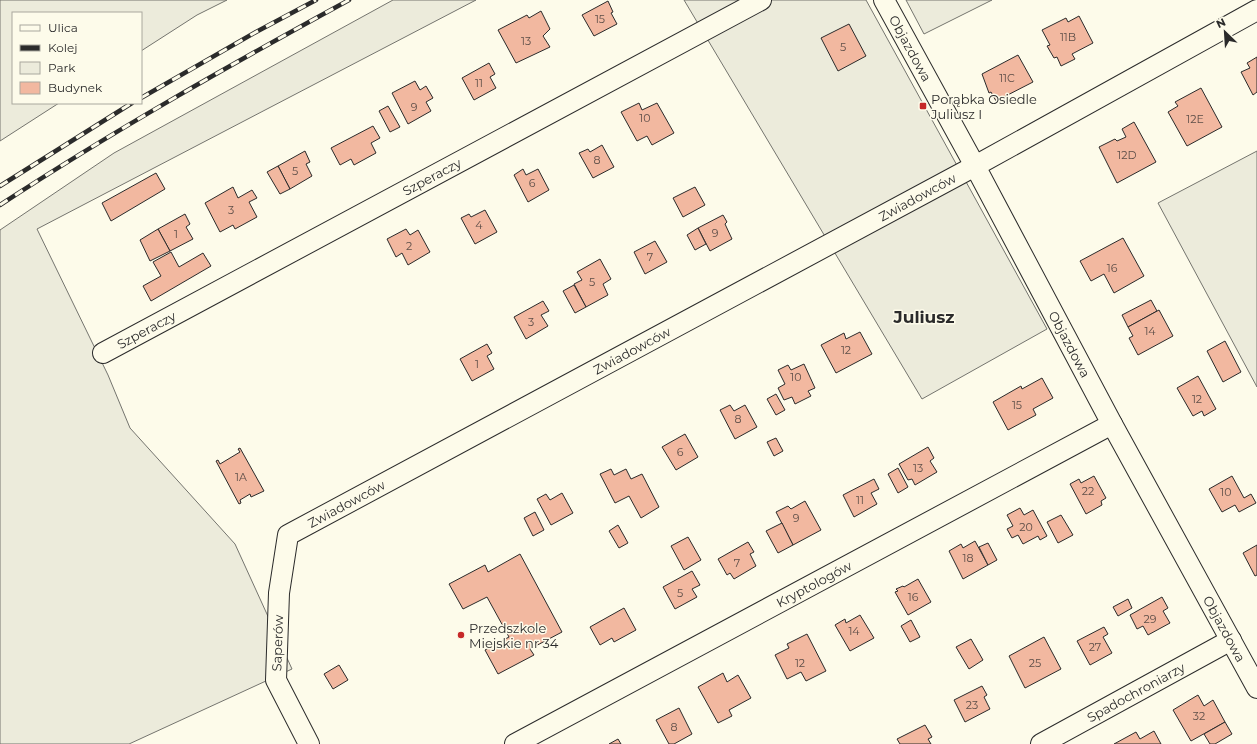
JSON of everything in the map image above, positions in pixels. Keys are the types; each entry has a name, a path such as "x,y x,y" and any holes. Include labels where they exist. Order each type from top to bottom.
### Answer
{"street":[{"name":"Szperaczy","path":"102,353 761,0"},
{"name":"Objazdowa","path":"884,0 975,166 1112,424 1257,688"},
{"name":"Zwiadowców","path":"288,535 975,166 1257,10"},
{"name":"Kryptologów","path":"515,744 1112,424"},
{"name":"Saperów","path":"288,535 279,593 276,680 309,744"},
{"name":"Spadochroniarzy","path":"1041,744 1231,640"}],"green space":[{"path":"0,0 227,0 197,15 142,50 142,12 12,12 12,104 57,104 0,141"},
{"path":"393,0 476,0 37,229 108,375 130,428 235,544 292,669 129,744 0,744 0,230 114,153"},
{"path":"684,0 866,0 1047,329 922,399"},
{"path":"906,0 992,0 924,34"},
{"path":"1257,151 1257,387 1158,203"}],"building":[{"path":"608,1 613,12 611,13 617,24 594,36 582,15"},
{"path":"541,11 550,29 543,36 550,47 516,63 498,30 527,15 529,18"},
{"path":"1079,16 1093,43 1072,54 1075,59 1061,66 1057,57 1054,58 1047,46 1050,45 1042,30 1066,18 1068,22"},
{"path":"849,24 866,56 838,71 821,38"},
{"path":"1018,55 1033,82 996,101 991,92 989,93 982,74"},
{"path":"1257,57 1257,92 1253,95 1241,72 1250,68 1247,63"},
{"path":"489,63 495,74 490,77 496,88 474,100 462,78"},
{"path":"415,81 420,90 426,86 433,98 426,102 431,111 408,124 392,93"},
{"path":"1201,88 1222,127 1187,146 1168,112 1178,106 1175,102"},
{"path":"639,103 642,110 657,103 674,133 652,145 647,136 637,141 621,112"},
{"path":"388,106 400,127 390,132 379,111"},
{"path":"1134,122 1156,162 1117,183 1099,147 1115,139 1117,141 1126,137 1122,129"},
{"path":"373,126 380,138 371,143 376,153 354,165 351,159 340,165 331,148"},
{"path":"602,145 614,167 593,178 579,153 588,149 590,152"},
{"path":"305,151 310,162 306,164 312,176 290,189 278,166"},
{"path":"278,166 290,189 280,194 267,172"},
{"path":"523,169 526,175 538,169 549,190 528,202 514,175"},
{"path":"156,173 165,189 111,221 102,203"},
{"path":"233,187 238,198 252,190 257,198 249,202 257,217 235,229 233,225 220,232 205,203"},
{"path":"695,187 705,205 683,217 673,198"},
{"path":"485,210 497,232 475,244 461,218 469,214 471,217"},
{"path":"185,214 190,224 186,227 193,239 170,251 158,229"},
{"path":"723,215 727,222 725,224 732,239 710,251 698,228"},
{"path":"698,228 706,244 695,250 687,235"},
{"path":"158,229 170,251 150,261 140,240"},
{"path":"406,229 410,235 418,230 430,252 408,265 402,253 396,257 387,239"},
{"path":"1123,238 1144,276 1114,293 1104,274 1091,281 1080,261"},
{"path":"655,241 667,262 645,274 634,252"},
{"path":"171,252 179,267 203,253 211,266 151,301 143,286 161,276 153,262"},
{"path":"600,259 611,279 603,284 608,295 586,307 574,284 582,280 577,272"},
{"path":"574,285 586,307 575,313 563,291"},
{"path":"1151,300 1157,311 1128,327 1122,315"},
{"path":"543,301 549,311 541,315 548,326 526,339 514,317"},
{"path":"1159,310 1173,336 1138,355 1129,338 1133,336 1128,327"},
{"path":"860,332 872,354 836,373 821,345 844,333 846,339"},
{"path":"1225,341 1241,372 1223,382 1207,351"},
{"path":"487,344 492,353 487,356 494,369 472,381 460,359"},
{"path":"804,364 815,388 808,391 811,396 795,404 792,397 784,400 778,388 785,384 778,370 788,365 791,370"},
{"path":"1198,376 1216,409 1204,416 1202,411 1193,416 1177,388"},
{"path":"1042,378 1053,398 1033,409 1036,415 1008,430 993,402 1021,386 1022,389"},
{"path":"776,394 785,410 776,415 767,399"},
{"path":"730,405 734,411 745,405 757,427 735,439 720,410"},
{"path":"685,434 698,457 676,470 662,447"},
{"path":"776,438 783,451 774,456 767,442"},
{"path":"928,447 934,458 930,461 937,472 915,485 912,479 908,480 899,464"},
{"path":"240,448 264,491 251,497 250,494 240,500 241,503 239,504 216,461 218,460 220,464 240,452 238,449"},
{"path":"898,468 908,487 898,493 888,474"},
{"path":"611,469 614,475 626,469 631,479 642,474 659,507 641,518 629,496 615,503 600,474"},
{"path":"1094,476 1106,498 1101,501 1102,505 1086,514 1070,484 1079,479 1081,483"},
{"path":"1232,476 1244,498 1251,494 1256,503 1239,512 1235,505 1222,512 1209,489"},
{"path":"874,479 879,489 871,493 877,504 854,517 843,495"},
{"path":"562,493 573,513 551,525 537,499 546,494 550,500"},
{"path":"805,501 821,530 793,545 776,512 788,506 791,509"},
{"path":"1020,508 1024,515 1033,510 1047,536 1040,540 1038,536 1023,544 1018,535 1012,538 1007,529 1013,526 1007,515"},
{"path":"535,512 544,530 533,536 524,518"},
{"path":"1061,515 1073,535 1058,543 1047,522"},
{"path":"782,523 793,545 778,553 766,531"},
{"path":"618,525 628,543 619,548 609,531"},
{"path":"688,537 701,560 684,570 671,546"},
{"path":"975,541 988,565 963,579 949,551 961,544 963,548"},
{"path":"748,542 754,552 750,554 756,566 734,579 730,573 727,575 718,559"},
{"path":"988,543 997,560 988,565 979,547"},
{"path":"1257,545 1257,575 1255,576 1243,553"},
{"path":"520,554 562,632 530,649 534,655 498,674 485,650 509,637 487,597 463,609 449,584 485,565 488,572"},
{"path":"692,571 700,585 692,589 697,597 675,609 663,587"},
{"path":"918,579 931,602 908,615 895,592 898,591 896,589 903,586 904,587"},
{"path":"1162,597 1168,608 1163,611 1170,623 1148,635 1143,626 1137,629 1130,615"},
{"path":"1128,599 1132,608 1118,616 1113,607"},
{"path":"624,608 636,630 614,642 612,638 600,645 590,627"},
{"path":"860,615 874,638 850,651 835,625 845,619 846,623"},
{"path":"911,620 920,637 910,642 901,626"},
{"path":"1104,627 1108,634 1103,637 1112,653 1090,665 1077,641"},
{"path":"807,634 826,671 806,681 801,672 787,679 775,655 789,648 787,644"},
{"path":"1044,637 1061,669 1025,688 1009,656"},
{"path":"971,639 983,660 969,669 956,647"},
{"path":"339,665 348,680 333,689 324,674"},
{"path":"723,673 727,682 738,675 751,698 729,710 732,716 718,723 698,687"},
{"path":"982,686 987,695 984,697 990,709 965,722 954,700"},
{"path":"1198,695 1204,706 1213,700 1225,722 1191,741 1173,710"},
{"path":"679,708 692,734 674,744 669,744 656,720"},
{"path":"1225,722 1232,734 1215,744 1210,744 1204,734"},
{"path":"925,725 932,737 928,739 931,744 900,744 897,739"},
{"path":"1154,731 1161,744 1114,744 1136,732 1140,739"},
{"path":"618,739 621,744 609,744"}],"railway":[{"path":"142,97 256,32 316,0"},
{"path":"0,205 85,151 172,99 349,0"},
{"path":"0,186 130,104"}],"place":[{"name":"Porąbka Osiedle Juliusz I","path":"923,106"},
{"name":"Przedszkole Miejskie nr 34","path":"461,635"}],"district":[{"name":"Juliusz","path":"924,317"}]}
